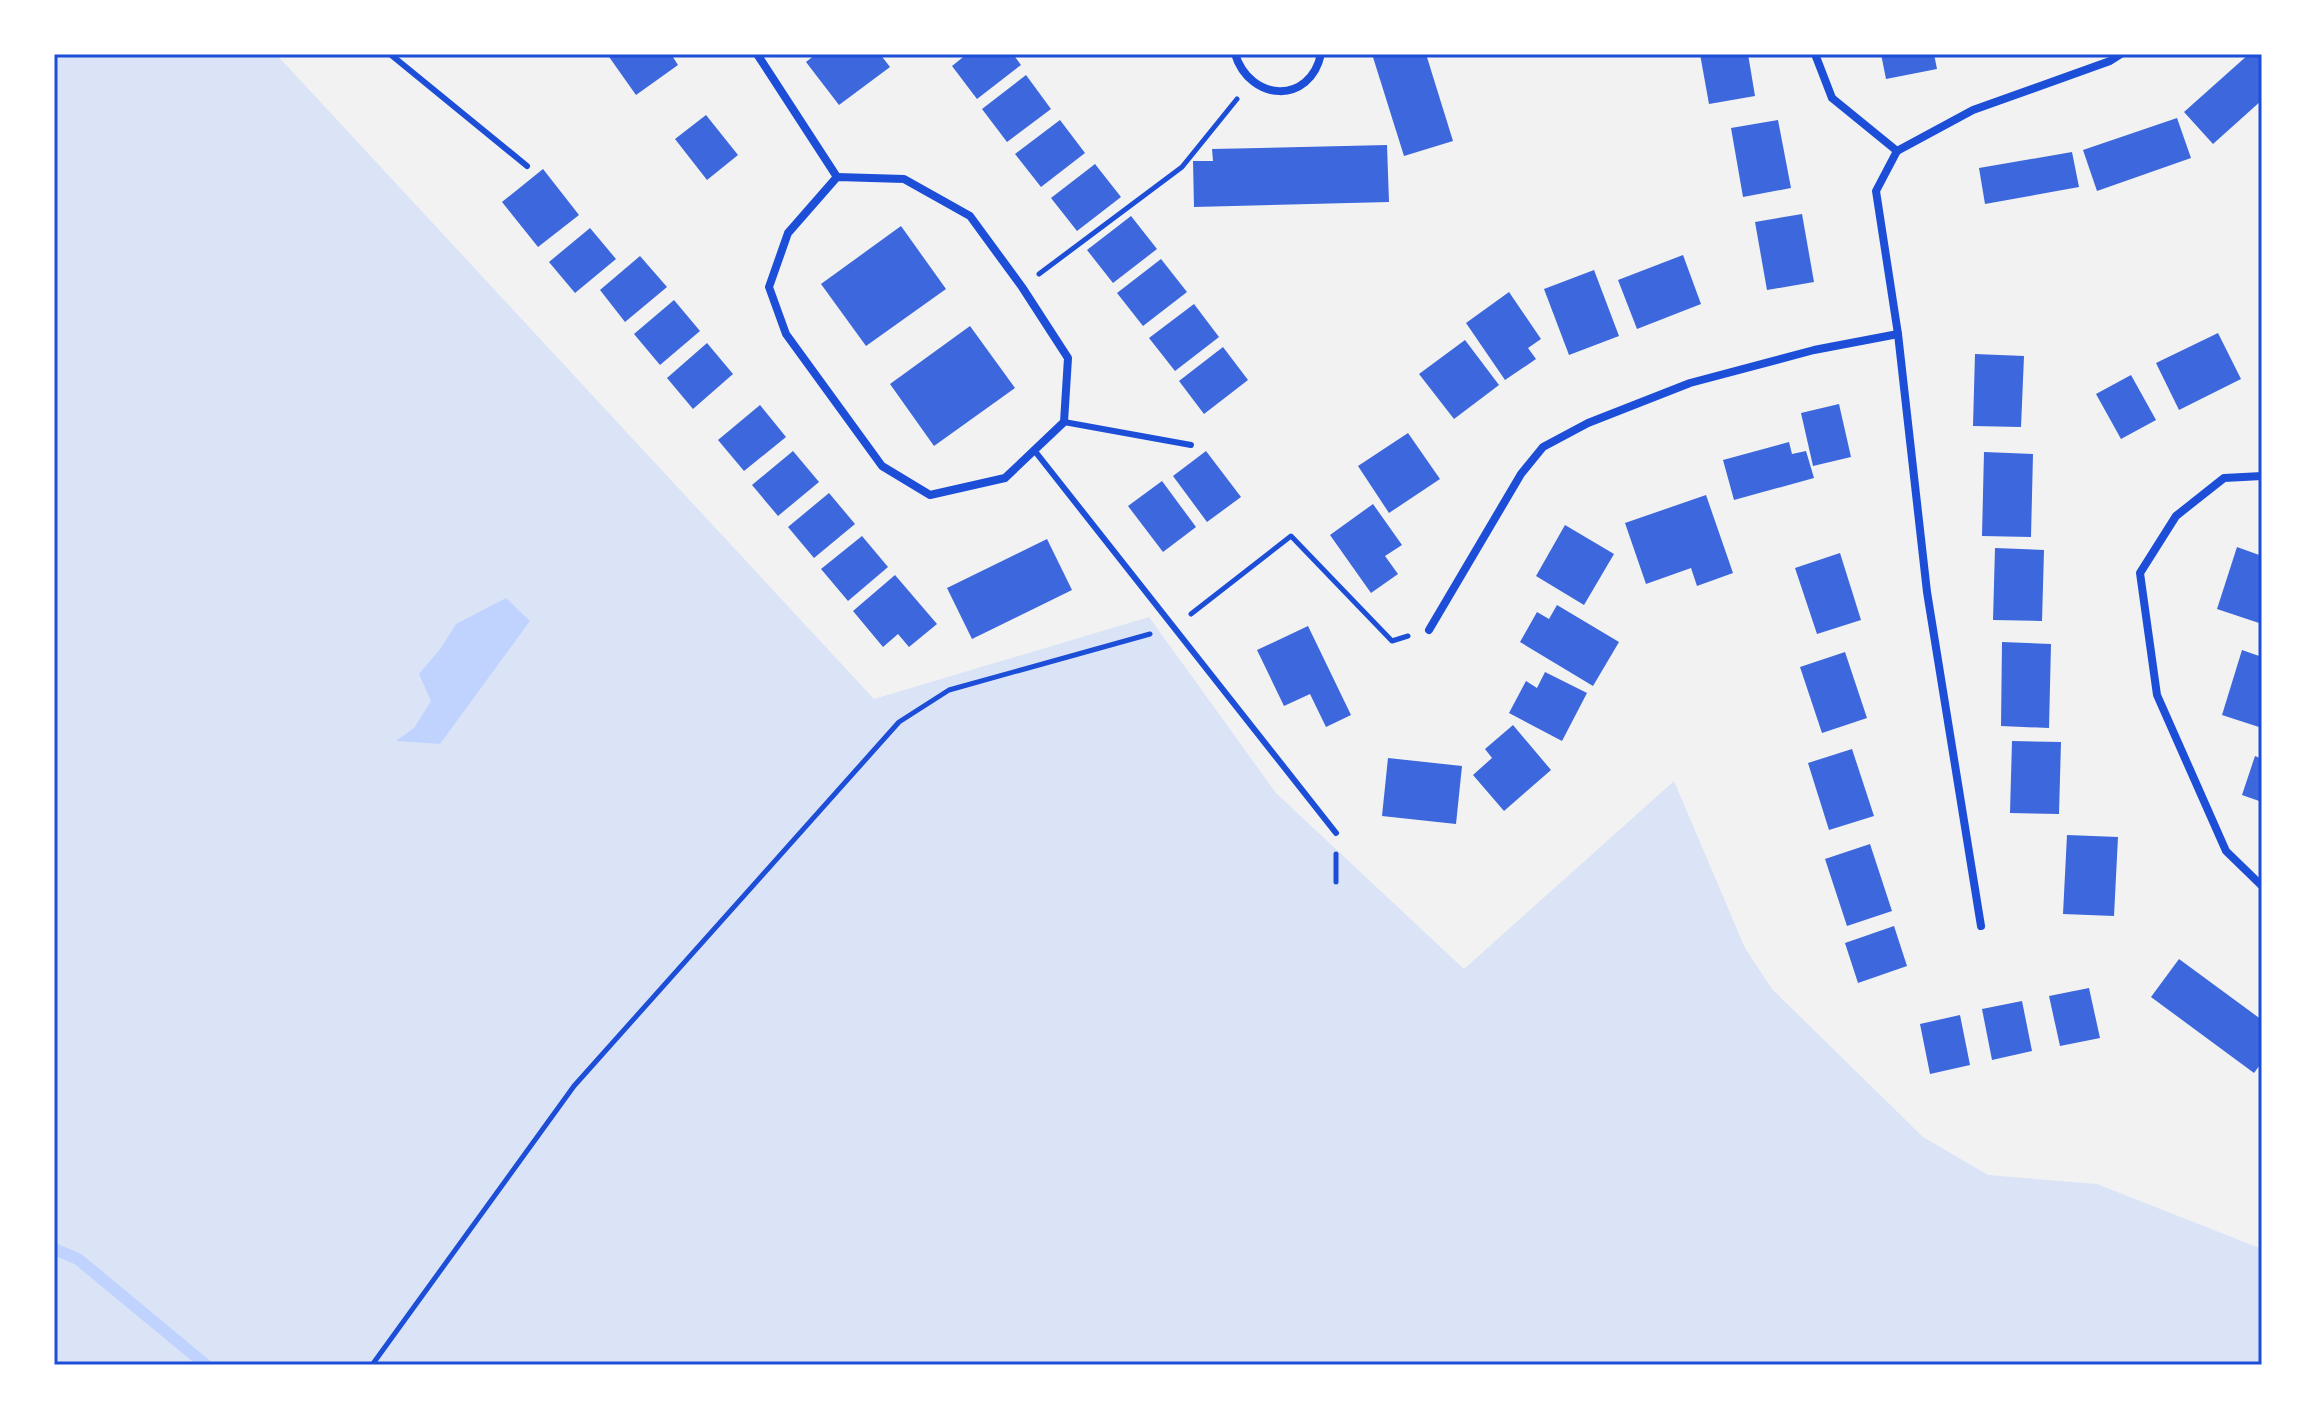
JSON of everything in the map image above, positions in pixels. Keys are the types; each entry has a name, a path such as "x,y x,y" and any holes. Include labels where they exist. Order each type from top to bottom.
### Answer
{"street":[{"path":"757,54 837,177"},
{"path":"1235,54 1239,68 1251,82 1264,89 1288,90 1302,84 1314,72 1321,54"},
{"path":"1815,54 1832,98 1897,151"},
{"path":"1981,926 1927,592 1898,334 1876,191 1897,151 1973,110 2110,61 2121,54"},
{"path":"837,177 904,179 970,216 1022,287 1068,358 1064,422 1005,478 930,495 882,466 786,334 769,287 788,233 837,177"},
{"path":"1429,630 1521,474 1543,447 1588,423 1690,383 1814,350 1898,334"},
{"path":"2262,476 2224,478 2176,516 2140,573 2157,695 2226,851 2262,886"}],"lane":[{"path":"390,54 527,166"},
{"path":"1064,422 1191,445"},
{"path":"1034,450 1336,833"}],"path":[{"path":"1022,287 1182,167 1251,82"},
{"path":"372,1365 574,1086 899,722"}],"shaded area":[{"path":"54,54 276,54 874,699 1149,617 1276,793 1464,969 1674,781 1745,948 1772,989 1923,1137 1988,1175 2097,1184 2262,1249 2262,1365 54,1365"}],"water":[{"path":"506,598 530,621 440,744 396,741 414,728 431,701 419,674 456,624"}],"building":[{"path":"607,54 671,54 678,65 636,95"},
{"path":"816,54 880,54 890,67 839,105 806,62"},
{"path":"967,54 1013,54 1021,65 977,99 952,66"},
{"path":"1372,54 1426,54 1453,141 1404,156"},
{"path":"1700,54 1748,54 1755,96 1709,104"},
{"path":"1881,54 1934,54 1937,69 1886,79"},
{"path":"2249,54 2262,54 2262,100 2213,144 2184,112"},
{"path":"1026,75 1051,109 1007,142 982,109"},
{"path":"706,115 738,155 707,180 675,139"},
{"path":"2177,118 2191,158 2097,191 2083,150"},
{"path":"1060,120 1085,153 1041,187 1015,154"},
{"path":"1778,120 1791,188 1743,197 1731,128"},
{"path":"1387,145 1389,202 1194,207 1193,161 1213,161 1212,149"},
{"path":"2072,152 2079,187 1985,204 1979,168"},
{"path":"1095,164 1121,197 1077,231 1051,198"},
{"path":"543,169 579,215 538,247 502,202"},
{"path":"1802,214 1814,282 1767,290 1755,222"},
{"path":"1131,216 1157,249 1113,283 1087,250"},
{"path":"901,226 946,289 866,346 821,284"},
{"path":"590,228 616,259 575,293 549,262"},
{"path":"1683,255 1701,304 1637,329 1618,280"},
{"path":"640,256 667,287 625,322 600,290"},
{"path":"1161,259 1187,292 1143,326 1117,293"},
{"path":"1594,270 1619,336 1569,355 1544,289"},
{"path":"1509,292 1541,339 1528,348 1536,359 1505,380 1466,323"},
{"path":"674,300 700,331 660,365 634,334"},
{"path":"1194,304 1219,337 1175,371 1149,338"},
{"path":"970,326 1015,388 934,446 890,384"},
{"path":"2218,333 2241,379 2179,410 2156,363"},
{"path":"1465,340 1499,385 1454,419 1419,374"},
{"path":"707,343 733,374 693,409 667,378"},
{"path":"1223,347 1248,380 1204,414 1179,381"},
{"path":"1975,354 2024,356 2021,427 1973,426"},
{"path":"2131,375 2156,420 2121,439 2096,394"},
{"path":"1839,404 1851,457 1813,466 1801,413"},
{"path":"760,405 786,437 744,471 718,440"},
{"path":"1408,433 1440,479 1389,513 1358,466"},
{"path":"1789,442 1792,454 1806,451 1814,478 1734,500 1723,460"},
{"path":"793,451 819,482 778,516 752,485"},
{"path":"1206,451 1241,497 1207,522 1173,476"},
{"path":"1984,452 2033,454 2031,537 1982,536"},
{"path":"1162,481 1196,527 1163,552 1128,506"},
{"path":"829,493 855,524 814,558 788,527"},
{"path":"1706,495 1733,573 1697,586 1691,568 1646,584 1625,523"},
{"path":"1373,504 1402,545 1385,556 1398,574 1371,593 1330,535"},
{"path":"1565,525 1614,554 1584,605 1536,576"},
{"path":"862,536 888,567 848,601 821,569"},
{"path":"1047,539 1072,590 972,639 947,588"},
{"path":"2237,547 2262,556 2262,624 2217,609"},
{"path":"1995,548 2044,550 2042,621 1993,620"},
{"path":"1840,553 1861,620 1817,634 1795,568"},
{"path":"895,575 937,624 909,647 898,634 883,647 853,611"},
{"path":"1557,605 1619,642 1593,686 1520,642 1537,612 1549,619"},
{"path":"1308,626 1351,715 1326,727 1310,694 1284,706 1257,650"},
{"path":"2002,642 2051,644 2049,728 2001,726"},
{"path":"2242,650 2262,657 2262,728 2222,715"},
{"path":"1845,652 1867,718 1822,733 1800,667"},
{"path":"1545,672 1587,693 1562,741 1509,713 1526,681 1537,688"},
{"path":"1513,725 1551,770 1504,811 1473,775 1492,758 1485,749"},
{"path":"2012,741 2061,742 2059,814 2010,813"},
{"path":"1852,749 1874,816 1829,830 1808,763"},
{"path":"2255,756 2262,759 2262,802 2242,795"},
{"path":"1388,758 1462,766 1456,824 1382,816"},
{"path":"2067,835 2118,837 2114,916 2063,914"},
{"path":"1870,844 1892,911 1847,926 1825,859"},
{"path":"1894,926 1907,966 1858,983 1845,943"},
{"path":"2179,959 2262,1020 2262,1062 2254,1073 2151,997"},
{"path":"2089,988 2100,1038 2060,1046 2049,996"},
{"path":"2022,1001 2032,1051 1992,1060 1982,1009"},
{"path":"1960,1015 1970,1065 1930,1074 1920,1024"}],"waterway":[{"path":"54,1249 78,1259 206,1365"}]}
